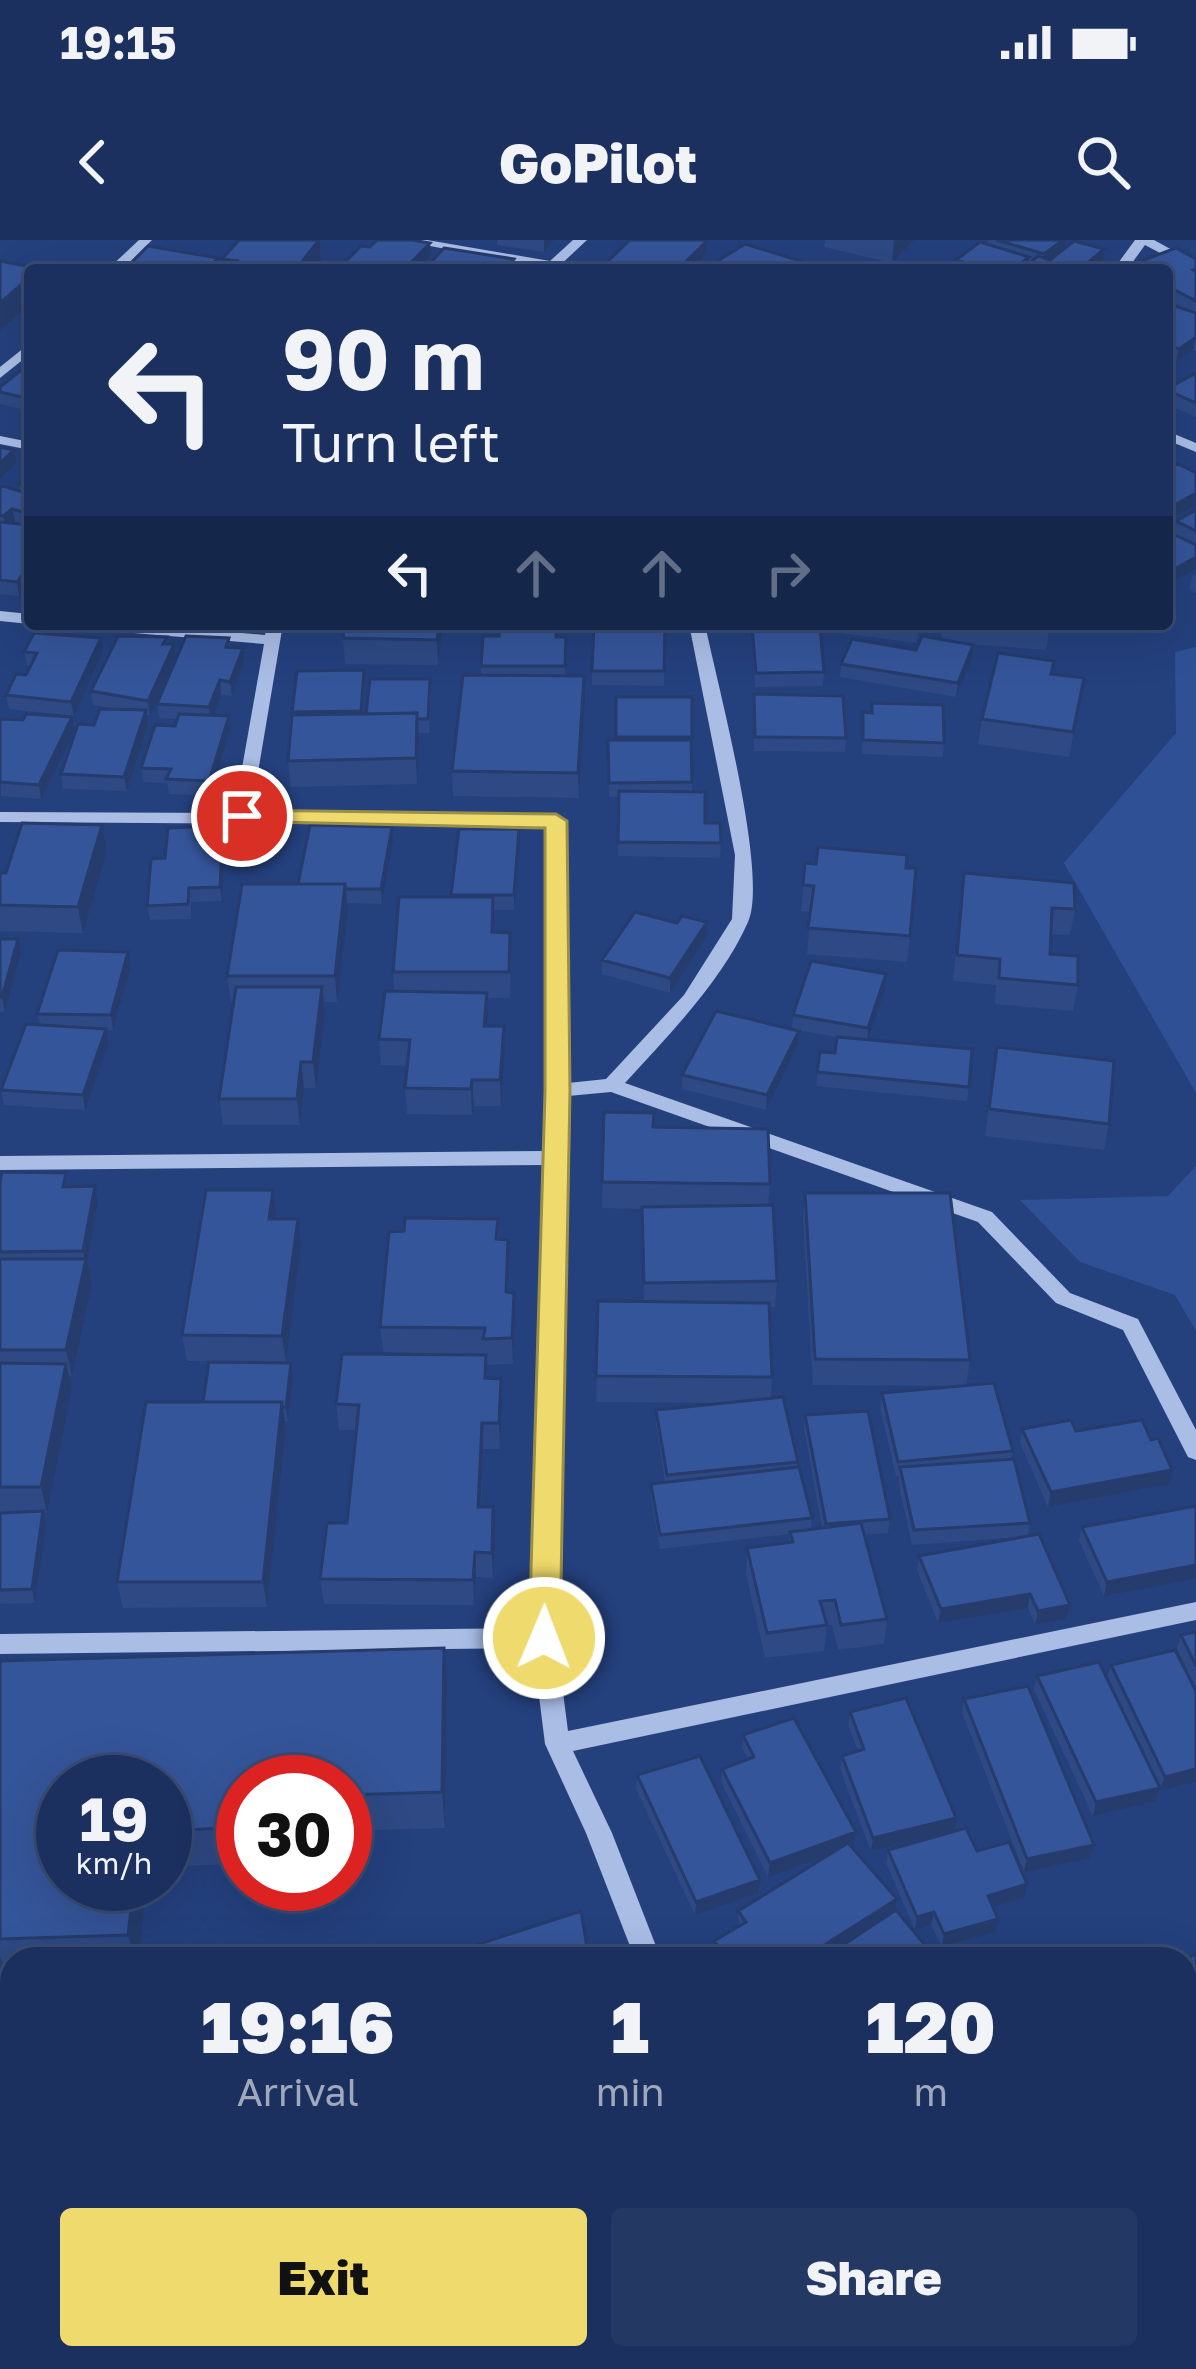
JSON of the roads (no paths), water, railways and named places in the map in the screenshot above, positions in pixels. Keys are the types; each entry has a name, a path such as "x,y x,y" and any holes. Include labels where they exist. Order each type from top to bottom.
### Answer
{"street":[{"path":"120,264 146,240"},
{"path":"404,240 534,264"},
{"path":"553,264 580,240"},
{"path":"1125,264 1143,240 1196,268"},
{"path":"0,374 24,352"},
{"path":"227,630 274,632 242,816"},
{"path":"612,1084 692,999 741,920 744,855 698,630"},
{"path":"0,817 556,821 558,1091 544,1638 557,1744 599,1833 643,1947"},
{"path":"558,1091 612,1084 985,1217 1063,1298 1132,1325 1196,1451"},
{"path":"0,1163 555,1157"},
{"path":"557,1744 1196,1611"},
{"path":"0,1644 544,1638"}]}
